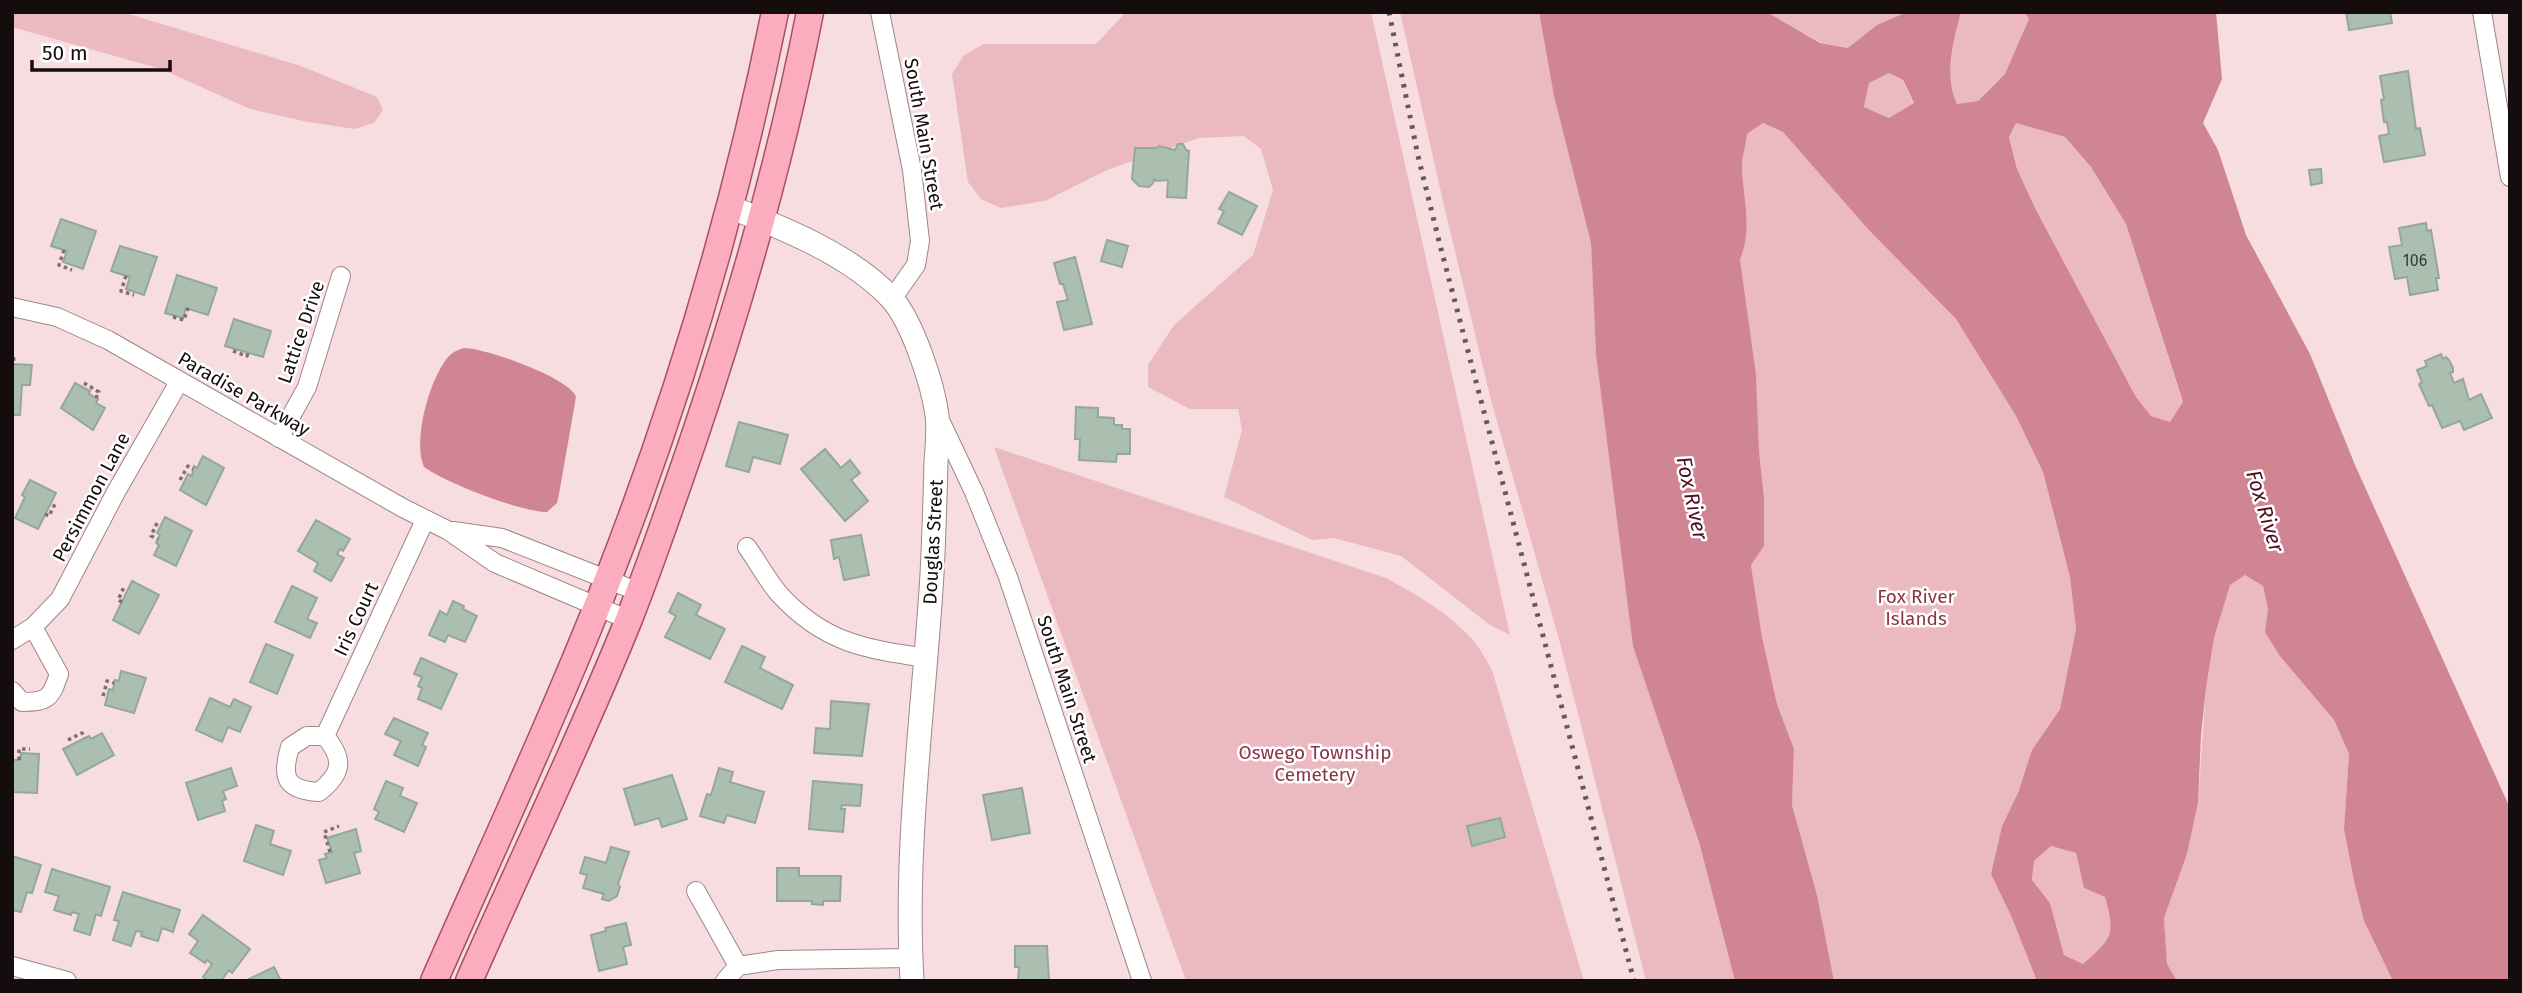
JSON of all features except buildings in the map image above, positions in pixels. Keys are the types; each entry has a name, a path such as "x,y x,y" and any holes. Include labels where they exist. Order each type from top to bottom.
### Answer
{"main road":[{"path":"434,981 597,606 664,423 699,317 730,207 775,12"},
{"path":"469,981 574,750 629,620 718,368 782,144 810,12"}],"street":[{"name":"South Main Street","path":"880,12 912,170 920,241 916,265 892,299"},
{"path":"2482,12 2510,177"},
{"name":"Douglas Street","path":"730,207 789,230 820,247 859,272 892,299 909,328 925,365 938,416 927,658 911,863 912,981"},
{"name":"Lattice Drive","path":"279,438 307,387 341,276"},
{"name":"Paradise Parkway","path":"12,307 57,317 90,331 449,531 495,563 629,620"},
{"name":"Persimmon Lane","path":"12,640 33,627 60,599 179,382"},
{"name":"South Main Street","path":"938,416 974,492 1008,578 1142,981"},
{"name":"Iris Court","path":"325,736 425,520"},
{"name":"Paradise Parkway","path":"449,531 502,538 639,592"},
{"path":"747,547 779,594 816,628 864,648 927,658"},
{"path":"12,691 22,702 45,700 53,693 59,674 33,627"},
{"path":"696,891 738,966"},
{"path":"725,981 738,966 778,960 911,958"},
{"path":"12,966 67,981"}],"path":[{"path":"64,250 59,265 72,270"},
{"path":"126,276 121,291 134,295"},
{"path":"173,317 184,320 188,308"},
{"path":"233,351 247,356 248,352"},
{"path":"84,383 99,392 96,398"},
{"path":"180,480 188,466 192,469"},
{"path":"45,514 49,516 56,502"},
{"path":"157,523 151,536 158,539"},
{"path":"122,602 118,600 124,587"},
{"path":"103,695 107,681 114,683"},
{"path":"68,740 82,733 85,738"},
{"path":"19,760 19,749 30,749"},
{"path":"330,852 324,832 339,826"}],"green space":[{"path":"12,12 122,12 301,66 377,97 383,110 374,123 355,129 250,109 161,69 12,27"},
{"path":"1126,12 1371,12 1510,635 1490,625 1401,556 1334,538 1312,540 1224,497 1242,430 1238,409 1190,409 1148,387 1148,365 1174,325 1253,255 1273,190 1261,149 1244,136 1199,138 1107,170 1045,201 1001,208 981,199 968,182 952,74 964,55 984,44 1096,44"},
{"path":"1400,12 1539,12 1554,96 1591,243 1596,354 1699,842 1735,981 1646,981 1560,643 1491,400"},
{"path":"1767,12 1907,12 1877,25 1849,48 1821,43"},
{"path":"1961,12 2024,12 2029,19 2005,74 1978,101 1957,104 1951,69"},
{"path":"1889,73 1902,80 1914,104 1889,118 1864,107 1869,83"},
{"name":"Fox River Islands","path":"1763,123 1783,132 1866,227 1956,319 2016,416 2043,472 2070,577 2076,629 2060,709 2032,750 2018,793 2002,826 1991,874 2037,981 1834,981 1817,895 1792,805 1794,749 1777,704 1762,637 1751,565 1764,546 1764,498 1756,374 1740,258 1747,225 1742,166 1747,134"},
{"path":"2016,123 2065,137 2091,167 2126,224 2183,403 2170,422 2151,416 2136,397 2036,210 2017,169 2009,136"},
{"name":"Oswego Township Cemetery","path":"994,447 1386,578 1431,605 1462,629 1477,645 1492,670 1584,981 1186,981"},
{"path":"2245,575 2263,586 2268,609 2265,632 2279,655 2334,720 2349,754 2344,829 2354,881 2364,921 2393,981 2177,981 2167,964 2164,918 2187,854 2198,803 2206,688 2214,638 2230,584"},
{"path":"2051,846 2076,853 2084,888 2105,897 2113,925 2107,942 2083,964 2064,955 2050,903 2032,880 2034,861"}],"water":[{"name":"Fox River","path":"1539,12 1767,12 1820,43 1848,48 1877,25 1907,12 1961,12 1950,70 1957,104 1978,101 2005,74 2029,19 2024,12 2216,12 2222,79 2203,123 2218,150 2246,235 2310,354 2355,465 2510,808 2510,981 2393,981 2364,921 2354,881 2344,829 2349,754 2334,720 2279,655 2265,632 2268,609 2263,586 2245,575 2230,585 2214,638 2201,735 2198,803 2187,854 2164,918 2167,964 2177,981 2037,981 1991,874 2002,826 2018,793 2032,750 2060,709 2076,629 2070,577 2043,472 2016,416 1956,319 1866,227 1783,132 1763,123 1747,134 1742,167 1747,225 1740,259 1756,374 1764,498 1764,546 1751,565 1762,637 1777,704 1794,749 1792,805 1817,895 1834,981 1735,981 1699,842 1633,646 1596,354 1591,243 1554,96","holes":["1889,73 1903,80 1914,103 1889,118 1864,107 1869,83","2016,123 2065,137 2091,167 2126,224 2183,402 2170,422 2151,416 2136,397 2036,210 2017,169 2009,137","2051,846 2076,853 2084,888 2105,897 2111,928 2109,935 2106,942 2083,964 2064,955 2050,903 2032,880 2034,861"]},
{"path":"464,348 526,365 559,381 576,397 557,503 547,512 520,507 484,495 449,481 424,467 420,441 425,409 435,378 449,356"}],"railway":[{"path":"1389,12 1418,156 1440,245 1634,981"}]}
